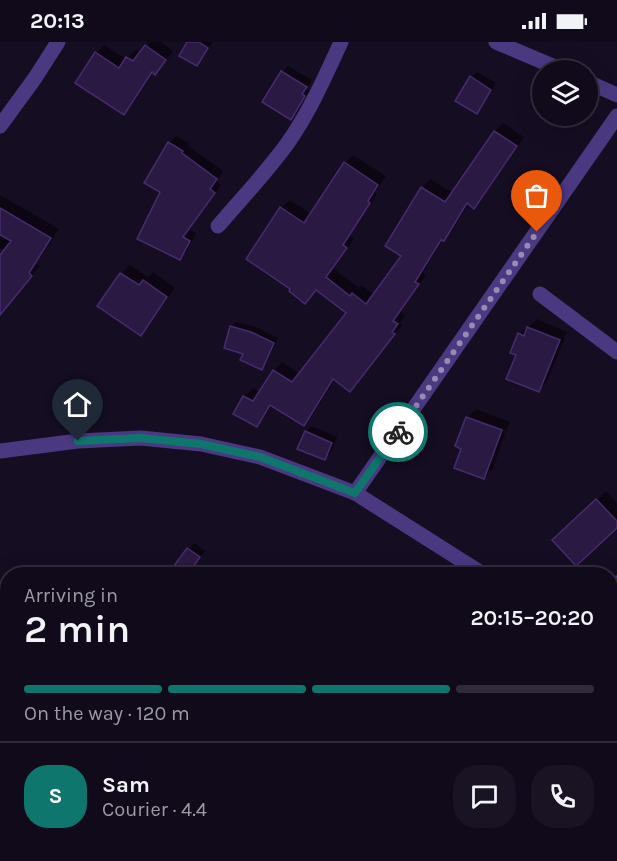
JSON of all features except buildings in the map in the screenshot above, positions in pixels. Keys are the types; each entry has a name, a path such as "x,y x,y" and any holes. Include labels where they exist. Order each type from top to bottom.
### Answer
{"street":[{"path":"0,126 58,42"},
{"path":"218,226 259,180 286,145 326,76 341,42"},
{"path":"496,42 538,60"},
{"path":"598,86 617,95"},
{"path":"355,493 617,116"},
{"path":"540,294 617,352"},
{"path":"0,451 78,441 141,438 201,444 260,457 355,493 472,567"}],"way so far":[{"path":"398,432 537,232"}],"route":[{"path":"78,441 141,438 201,444 260,457 355,493 398,432"}]}
